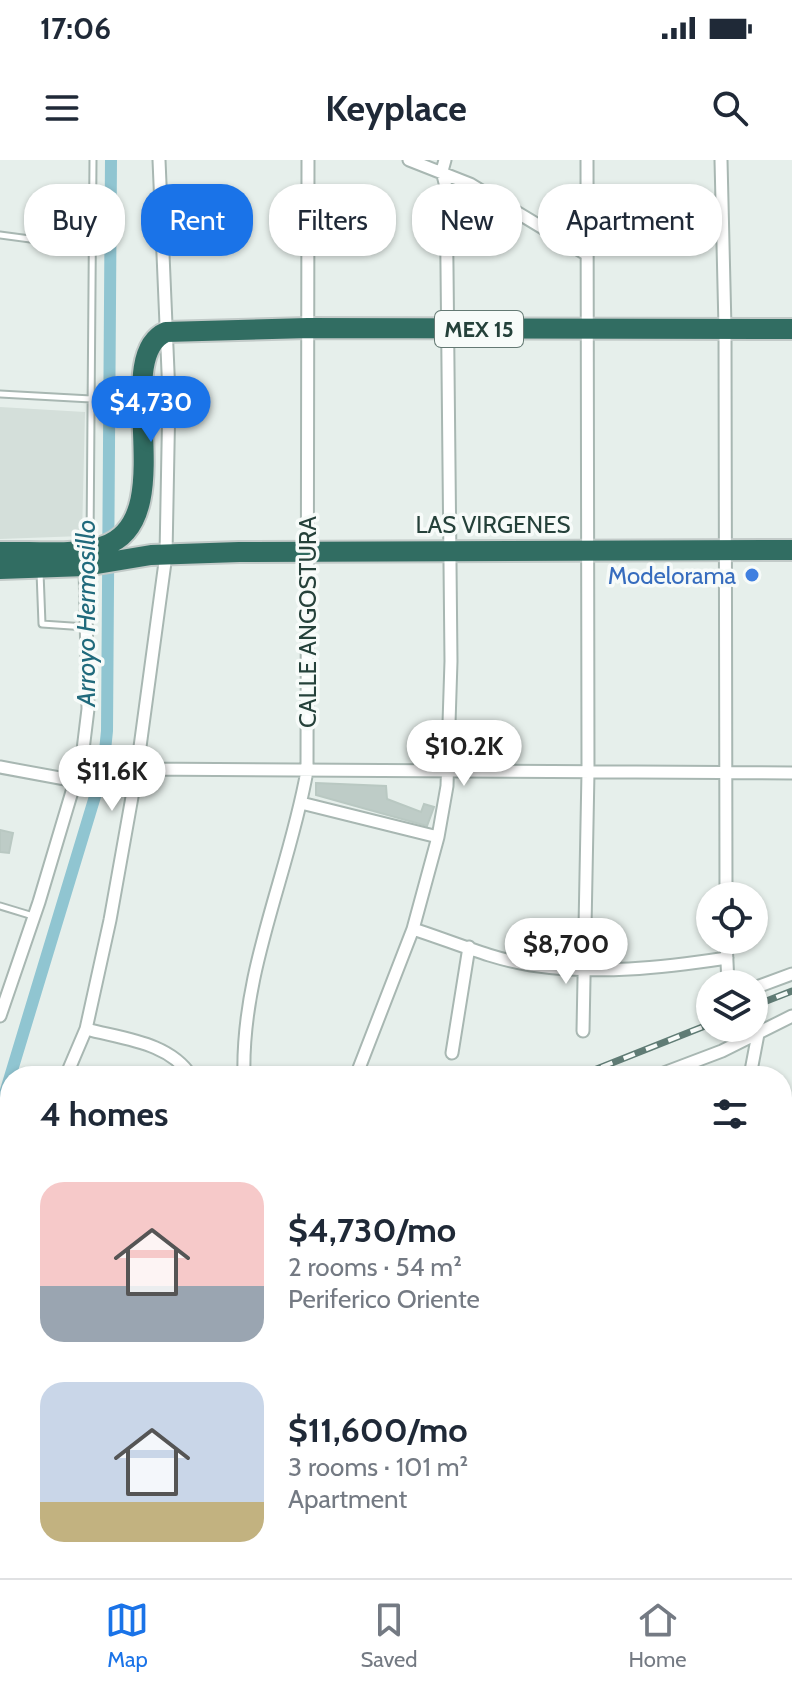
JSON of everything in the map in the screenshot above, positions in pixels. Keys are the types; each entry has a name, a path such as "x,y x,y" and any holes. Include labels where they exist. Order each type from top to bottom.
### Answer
{"highway":[{"name":"MEX 15","path":"166,332 308,328 792,329"},
{"path":"0,569 40,567 105,554 134,523 142,494 145,360 154,339 166,332"},
{"name":"LAS VIRGENES","path":"105,554 308,550 792,550"},
{"path":"0,552 105,554"}],"street":[{"path":"70,1066 86,1029 110,920 137,769 166,555 169,395 159,160"},
{"name":"CALLE ANGOSTURA","path":"244,1066 250,993 307,771 308,160"},
{"path":"409,160 444,166 538,225"},
{"path":"587,160 587,184"},
{"path":"721,160 725,328 726,882"},
{"path":"360,1066 413,929 445,806 451,711 444,166"},
{"path":"583,1031 588,772 586,256"},
{"path":"0,1016 76,781 88,709 86,627 105,554"},
{"path":"0,767 76,781"},
{"path":"137,769 792,773"},
{"path":"301,803 438,837"},
{"path":"413,929 531,965 584,971 641,970 727,958"},
{"path":"452,1053 469,947"},
{"path":"727,954 727,970"},
{"path":"768,983 792,974"},
{"path":"768,1029 792,1016"},
{"path":"86,1029 166,1051 185,1066"},
{"path":"684,1066 741,1042"},
{"path":"752,1066 756,1042"},
{"path":"792,1236 792,1246"}],"lane":[{"path":"93,160 91,399 105,554"},
{"path":"0,235 24,238"},
{"path":"0,394 91,399"},
{"path":"40,567 43,625 86,627"},
{"path":"0,906 34,916"}],"shaded area":[{"path":"0,407 85,412 82,536 0,539"}],"building":[{"path":"316,783 386,786 387,799 421,812 424,804 434,807 427,826 316,795"},
{"path":"0,830 13,833 9,853 0,852"}],"waterway":[{"name":"Arroyo Hermosillo","path":"13,1066 103,770 107,731 111,160"}],"railway":[{"path":"768,1000 792,991"},
{"path":"604,1066 696,1030"}],"place":[{"name":"Modelorama","path":"752,575"}]}
